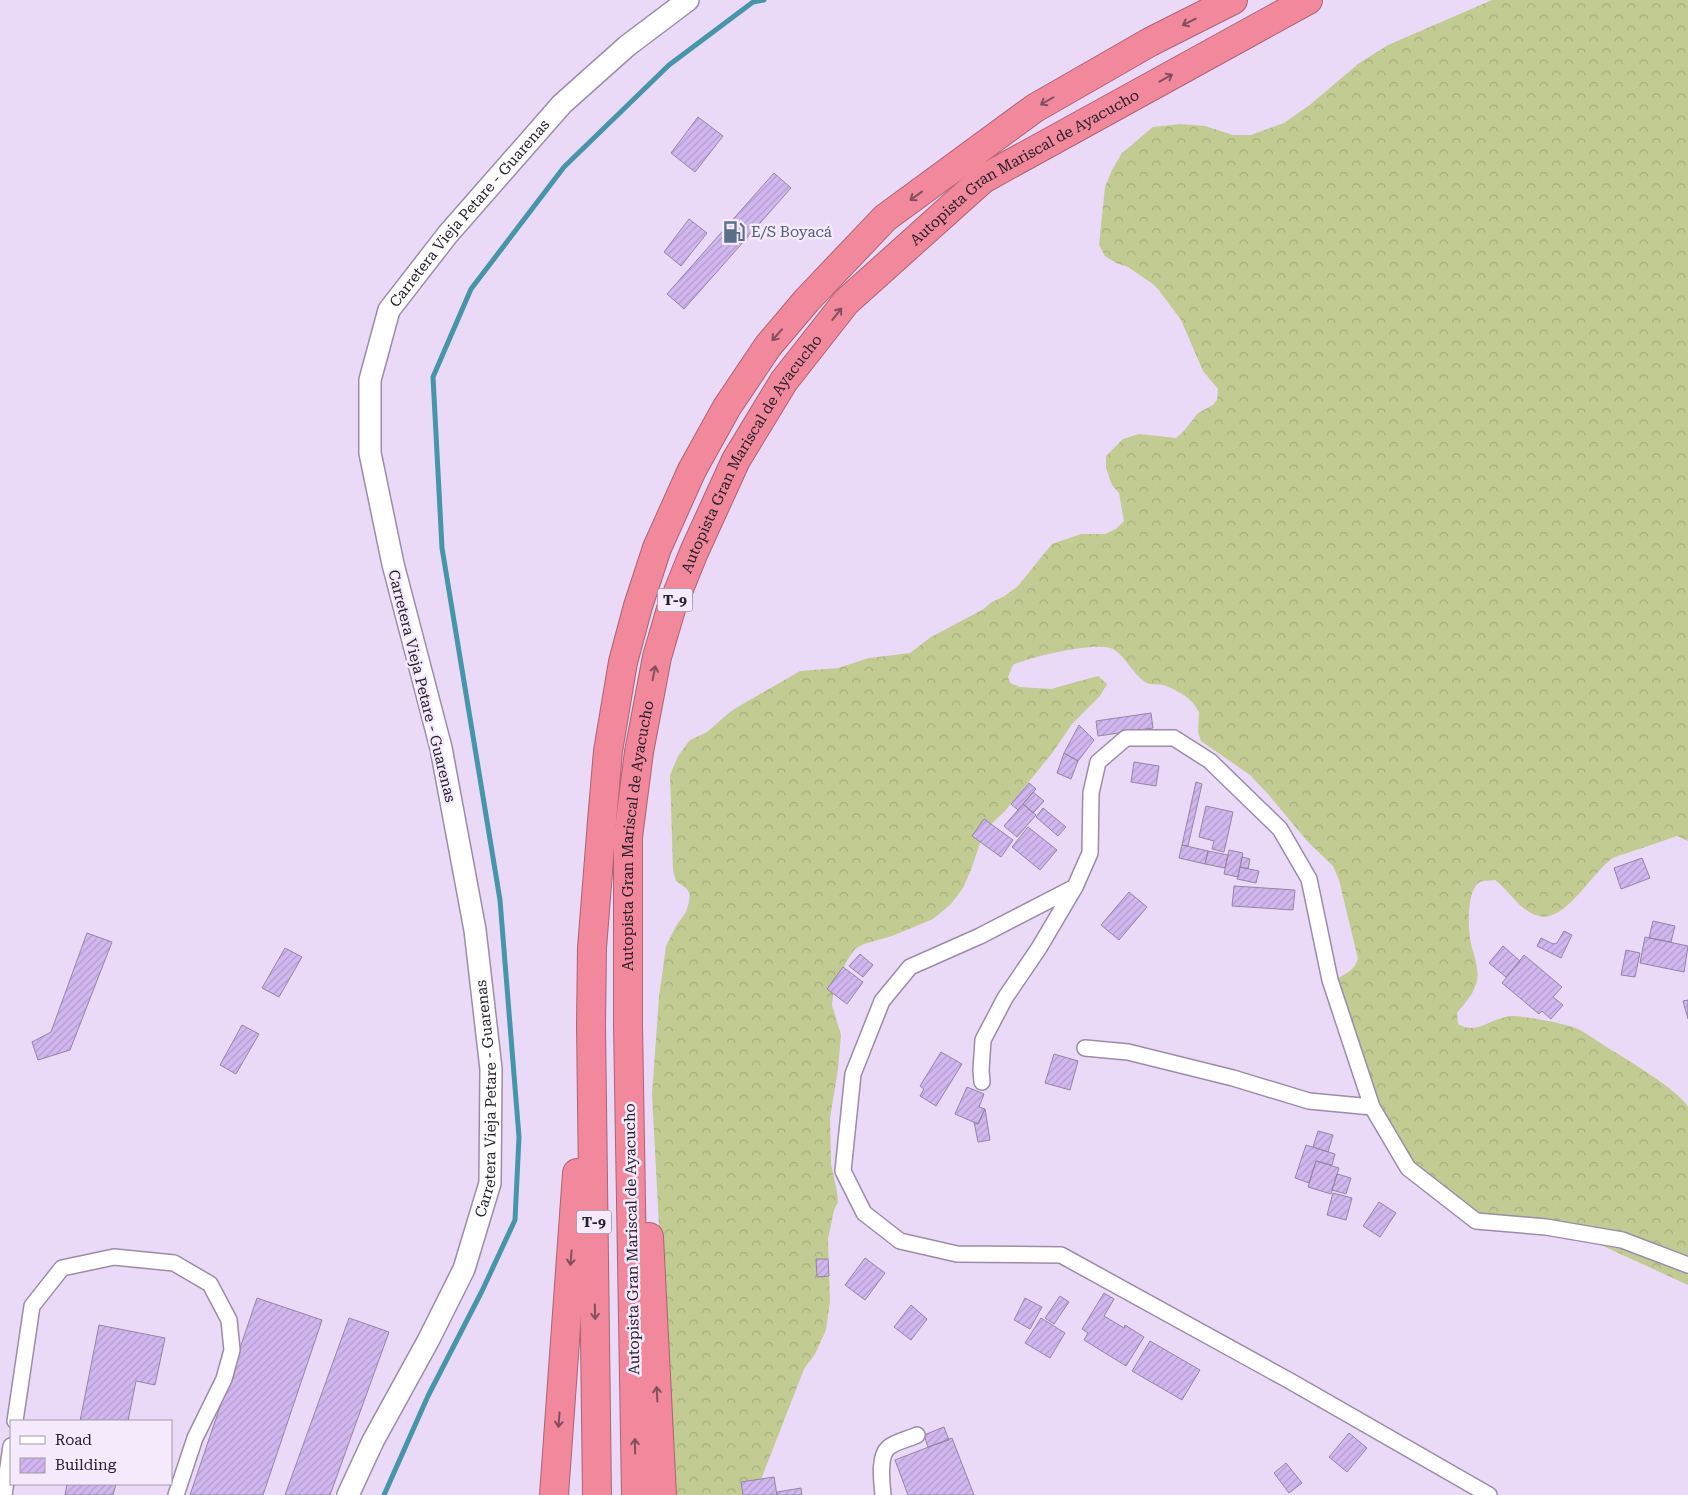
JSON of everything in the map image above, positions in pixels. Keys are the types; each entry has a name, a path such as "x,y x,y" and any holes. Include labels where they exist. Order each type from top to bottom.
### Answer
{"highway":[{"name":"Autopista Gran Mariscal de Ayacucho","path":"597,1495 591,1025 592,948 608,751 623,662 638,606 657,548 692,470 728,407 768,346 807,300 885,218 1035,108 1150,42 1233,0"},
{"name":"Autopista Gran Mariscal de Ayacucho","path":"636,1495 628,837 639,752 657,657 671,609 698,544 736,460 784,381 846,302 984,179 1308,0"},
{"path":"554,1495 578,1156 581,1078 581,980 592,948"},
{"path":"628,953 639,1058 662,1495"}],"main road":[{"name":"Carretera Vieja Petare - Guarenas","path":"348,1495 373,1441 428,1341 464,1269 490,1183 491,1069 475,930 441,748 393,564 370,454 370,380 389,310 448,234 562,104 627,46 688,0"}],"street":[{"path":"982,1082 983,1040 1004,998 1039,948 1076,887 1090,853 1091,792 1098,762 1126,738 1174,738 1210,760 1280,829 1309,879 1330,980 1372,1107 1408,1168 1476,1221 1546,1228 1622,1240 1688,1265"},
{"path":"1076,887 980,936 910,967 882,1001 853,1074 843,1171 864,1213 900,1241 956,1254 1061,1255 1290,1381 1489,1495"},
{"path":"1085,1048 1128,1052 1233,1078 1309,1102 1372,1107"},
{"path":"15,1420 32,1306 62,1268 114,1257 174,1263 210,1284 229,1320 232,1350 224,1380 195,1438 176,1495"},
{"path":"883,1495 881,1472 883,1455 888,1447 917,1436"},
{"path":"4,1495 10,1453"}],"green space":[{"path":"1492,0 1688,0 1688,841 1677,836 1613,858 1567,905 1558,912 1548,916 1539,916 1526,910 1495,880 1480,882 1473,892 1469,916 1470,938 1477,966 1476,984 1473,992 1457,1013 1458,1024 1472,1028 1512,1016 1544,1020 1576,1028 1649,1074 1673,1091 1688,1107 1688,1285 1590,1240 1486,1221 1401,1163 1333,983 1350,971 1358,959 1339,880 1333,866 1308,842 1250,775 1201,741 1198,732 1199,712 1188,698 1178,691 1161,684 1145,682 1122,656 1113,649 1093,647 1063,651 1013,665 1008,677 1010,683 1020,687 1051,689 1098,676 1107,684 1100,696 1072,724 1053,752 1005,811 984,831 963,888 951,904 933,919 855,949 846,962 833,995 832,1005 841,1035 830,1118 831,1164 838,1202 834,1210 828,1239 830,1301 826,1330 815,1354 804,1369 755,1495 671,1495 652,1094 659,997 666,946 676,926 686,912 690,895 687,889 676,881 673,870 670,775 678,756 690,740 707,732 730,712 800,671 838,668 869,658 910,653 931,637 982,610 1018,586 1052,544 1081,534 1105,534 1116,529 1124,521 1119,493 1112,485 1106,468 1106,456 1123,439 1139,434 1176,438 1198,413 1213,405 1217,400 1218,389 1203,371 1181,320 1158,289 1128,267 1116,263 1105,256 1099,245 1105,187 1122,153 1153,127 1180,124 1205,126 1233,135 1251,135 1284,123 1311,104 1358,64 1388,45"}],"building":[{"path":"698,117 723,136 695,172 671,153"},
{"path":"774,173 791,188 684,309 667,294"},
{"path":"689,219 707,233 681,266 664,252"},
{"path":"1151,713 1153,728 1098,736 1096,721"},
{"path":"1079,725 1094,740 1078,761 1064,753"},
{"path":"1064,753 1078,761 1071,779 1057,773"},
{"path":"1134,762 1159,766 1156,786 1131,782"},
{"path":"1196,782 1202,784 1188,846 1182,845"},
{"path":"1029,783 1036,789 1018,810 1011,804"},
{"path":"1033,792 1044,801 1033,813 1023,804"},
{"path":"1023,804 1036,815 1017,837 1004,826"},
{"path":"1206,806 1233,812 1224,852 1212,849 1214,841 1199,837"},
{"path":"1043,808 1066,827 1058,836 1036,817"},
{"path":"984,819 1013,840 1001,857 972,836"},
{"path":"1028,827 1057,850 1040,870 1012,847"},
{"path":"1182,845 1208,851 1205,864 1179,858"},
{"path":"1229,850 1243,853 1238,877 1224,874"},
{"path":"1208,851 1228,855 1225,868 1205,864"},
{"path":"1242,857 1250,859 1248,869 1240,867"},
{"path":"1642,858 1650,878 1621,889 1614,868"},
{"path":"1240,867 1259,871 1256,883 1237,879"},
{"path":"1234,886 1295,890 1293,910 1232,906"},
{"path":"1129,892 1147,907 1119,940 1101,925"},
{"path":"1653,921 1675,926 1671,942 1649,938"},
{"path":"1564,931 1572,935 1561,958 1537,946 1541,938 1553,944 1557,943"},
{"path":"87,933 112,942 70,1050 38,1060 32,1042 51,1032"},
{"path":"1645,937 1688,946 1684,972 1640,963"},
{"path":"1503,946 1520,961 1506,977 1489,963"},
{"path":"285,948 302,957 279,997 262,988"},
{"path":"1626,950 1640,953 1635,977 1621,975"},
{"path":"860,954 873,965 863,977 849,966"},
{"path":"1524,955 1562,987 1553,997 1563,1005 1551,1019 1542,1011 1539,1014 1502,983"},
{"path":"843,967 863,982 847,1004 827,989"},
{"path":"1688,1000 1688,1019 1683,1001"},
{"path":"242,1025 259,1034 236,1074 220,1065"},
{"path":"941,1052 962,1064 936,1106 920,1096 924,1089 920,1086"},
{"path":"1054,1054 1078,1061 1070,1090 1045,1083"},
{"path":"967,1087 984,1094 979,1107 985,1109 978,1124 955,1114"},
{"path":"985,1109 990,1140 978,1142 974,1122 978,1124"},
{"path":"1318,1131 1333,1135 1328,1152 1313,1147"},
{"path":"1306,1145 1335,1154 1332,1165 1316,1161 1309,1183 1295,1178"},
{"path":"1316,1161 1339,1168 1331,1194 1308,1187"},
{"path":"1337,1174 1351,1178 1346,1194 1332,1190"},
{"path":"1333,1193 1352,1198 1346,1220 1327,1215"},
{"path":"1379,1202 1396,1213 1380,1237 1363,1226"},
{"path":"865,1258 885,1273 865,1300 845,1285"},
{"path":"816,1259 828,1259 829,1276 817,1277"},
{"path":"1104,1293 1114,1299 1104,1316 1124,1328 1125,1325 1144,1337 1126,1366 1084,1340 1088,1333 1082,1329"},
{"path":"1060,1296 1069,1302 1054,1324 1045,1318"},
{"path":"257,1298 322,1320 263,1495 190,1495"},
{"path":"1025,1298 1042,1307 1030,1329 1014,1320"},
{"path":"911,1305 927,1319 911,1340 894,1327"},
{"path":"349,1318 389,1332 330,1495 285,1495"},
{"path":"1041,1318 1065,1333 1050,1358 1025,1343"},
{"path":"99,1325 165,1338 155,1385 136,1381 128,1420 80,1420"},
{"path":"1150,1341 1200,1370 1182,1400 1132,1371"},
{"path":"944,1427 949,1440 928,1447 924,1435"},
{"path":"1349,1433 1367,1448 1347,1472 1329,1457"},
{"path":"952,1438 974,1495 908,1495 895,1460"},
{"path":"1286,1463 1302,1483 1289,1493 1274,1473"},
{"path":"774,1477 777,1495 743,1495 741,1482"},
{"path":"67,1485 116,1485 113,1495 65,1495"},
{"path":"801,1488 802,1495 777,1495 777,1492"}],"waterway":[{"path":"384,1495 428,1396 482,1291 515,1220 519,1137 500,900 442,548 433,377 471,289 564,167 669,65 753,2 764,0"}],"place":[{"name":"E/S Boyacá","path":"734,232"}]}
